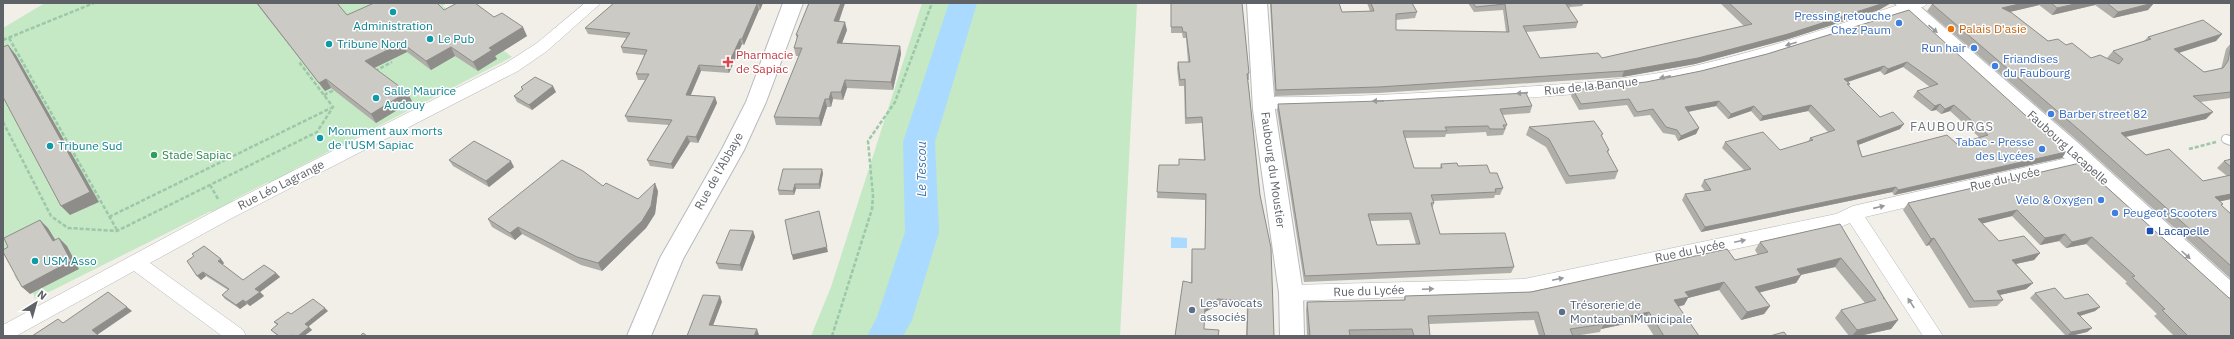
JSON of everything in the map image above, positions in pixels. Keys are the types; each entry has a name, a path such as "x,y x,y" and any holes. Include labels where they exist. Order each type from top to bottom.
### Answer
{"main road":[{"name":"Rue de l'Abbaye","path":"639,336 672,258 733,150 758,98 793,3"},
{"name":"Faubourg du Moustier","path":"1258,3 1263,103 1291,293 1292,336"},
{"name":"Faubourg Lacapelle","path":"1910,4 2231,296"}],"street":[{"name":"Rue Léo Lagrange","path":"5,328 136,263 226,213 512,67 542,47 594,3"},
{"name":"Rue de la Banque","path":"1263,103 1407,100 1621,84 1666,77 1786,46 1910,4"},
{"name":"Rue du Lycée","path":"1291,293 1524,286 1840,220 1853,213 2081,161"},
{"path":"1853,213 1933,336"},
{"path":"136,263 224,333"}],"path":[{"path":"3,40 94,3"},
{"path":"832,336 872,209 873,196 868,141 878,124 895,102 932,3"},
{"path":"9,38 117,231"},
{"path":"299,62 333,107"},
{"path":"371,72 392,62"},
{"path":"324,95 337,88"},
{"path":"109,217 333,107"},
{"path":"3,122 51,216 68,228 117,231 317,132 333,107"},
{"path":"2189,149 2228,140"}],"green space":[{"path":"45,3 446,3 443,6 512,57 293,170 294,172 269,184 268,182 233,200 234,202 212,213 211,211 35,299 33,293 30,294 22,279 17,281 14,275 18,272 3,251 3,28"},
{"path":"922,3 1137,3 1120,336 811,336 831,287"}],"water":[{"path":"1171,237 1187,238 1187,248 1171,248"}],"building":[{"path":"257,3 337,3 347,15 374,3 437,3 444,10 457,3 475,3 494,17 502,13 523,27 489,48 492,50 473,62 451,47 426,61 402,43 365,61 407,92 371,114 326,79 319,83"},
{"path":"614,3 759,3 757,4 742,39 740,39 727,67 699,65 686,95 715,97 696,137 687,136 671,164 647,160 672,120 625,116 649,74 636,74 647,50 621,47 630,33 585,28"},
{"path":"809,3 841,3 834,21 845,22 837,43 900,46 891,82 845,80 841,92 831,92 829,99 825,99 819,118 774,117 802,48 794,48 798,35 796,35"},
{"path":"1171,3 1242,3 1249,73 1247,74 1260,195 1271,248 1274,336 1247,336 1248,301 1218,299 1205,306 1204,329 1219,330 1218,336 1175,336 1183,281 1192,283 1192,249 1205,249 1206,194 1157,192 1159,165 1179,165 1179,159 1205,160 1202,117 1186,118 1185,79 1180,80 1178,62 1190,62 1186,32 1183,32 1182,27 1171,27"},
{"path":"1271,3 1339,3 1342,12 1374,11 1371,3 1412,3 1417,12 1396,14 1396,30 1509,32 1505,4 1476,7 1473,3 1570,3 1571,4 1566,4 1578,22 1523,26 1540,58 1598,53 1602,58 1752,24 1729,3 1884,3 1788,34 1698,58 1624,71 1379,87 1276,90"},
{"path":"2023,3 2002,8 2012,13 2048,41 2058,39 2066,45 2072,43 2091,58 2100,55 2119,64 2123,59 2113,51 2151,39 2148,37 2203,20 2222,34 2174,49 2204,72 2223,68 2228,61 2231,46 2231,92 2193,96 2213,112 2121,133 2146,155 2169,149 2203,181 2231,175 2231,194 2215,197 2231,214 2231,266 2084,134 1932,4"},
{"path":"2051,3 2079,3 2057,8"},
{"path":"2107,3 2153,3 2118,12"},
{"path":"1909,10 2066,152 1898,190 1896,187 1705,227 1685,194 1711,190 1704,180 1751,169 1725,142 1763,132 1780,150 1813,140 1810,138 1835,130 1811,105 1763,116 1754,106 1731,114 1719,101 1685,107 1699,128 1681,136 1677,130 1666,127 1653,109 1637,112 1629,99 1581,104 1573,90 1646,82 1701,71 1767,54","holes":["1907,62 1938,84 1917,91 1935,106 1940,104 1945,109 1954,105 1988,135 1957,144 1947,135 1862,157 1857,141 1904,124 1893,112 1880,117 1847,84 1850,84 1844,79 1884,66 1888,69"]},
{"name":"Tribune Sud","path":"8,45 90,192 61,206 3,97 3,47"},
{"path":"535,77 553,86 529,105 514,96 523,89 521,87"},
{"path":"1526,93 1532,106 1500,109 1507,125 1503,125 1505,129 1490,129 1488,126 1445,127 1447,131 1403,131 1414,168 1442,168 1441,164 1457,163 1458,166 1487,165 1490,173 1497,173 1503,188 1495,189 1496,192 1431,195 1434,203 1431,203 1440,234 1505,233 1514,267 1305,276 1278,104 1380,101","holes":["1411,213 1420,244 1377,245 1368,214"]},
{"path":"1594,121 1603,134 1601,135 1609,150 1607,151 1618,171 1569,176 1549,139 1529,127"},
{"path":"474,141 511,161 486,181 449,160"},
{"path":"2231,159 2231,167 2224,161"},
{"path":"562,160 583,171 603,186 606,183 638,199 655,183 651,206 642,221 598,263 577,257 518,227 510,233 488,219"},
{"path":"2080,163 2229,298 2231,298 2231,336 2188,336 2162,310 2165,309 2132,277 2135,276 2092,237 2072,242 2065,234 2045,238 2017,210 1978,219 1999,241 2024,236 2040,253 2012,260 2033,283 1997,291 2003,300 1974,301 1934,238 1931,239 1908,203"},
{"path":"783,169 822,169 819,184 795,184 793,191 778,190"},
{"path":"819,211 827,247 792,255 785,220"},
{"name":"USM Asso","path":"40,220 53,241 59,238 71,261 22,287 3,252 3,250 8,247 4,238"},
{"path":"1840,224 1898,320 1857,330 1841,310 1876,300 1841,258 1797,269 1801,275 1755,287 1770,306 1747,312 1724,282 1685,292 1689,297 1674,300 1699,336 1664,336 1649,312 1603,322 1604,324 1570,329 1573,336 1545,336 1538,312 1428,316 1430,336 1414,336 1412,329 1349,330 1350,336 1310,336 1307,302 1405,300 1405,296 1531,292 1727,249 1735,260 1768,252 1760,242"},
{"path":"730,230 753,231 740,265 716,263"},
{"path":"204,246 221,259 218,261 243,280 264,265 276,273 255,289 260,292 246,302 243,300 236,305 222,295 229,289 203,272 197,276 187,261 194,256 192,254"},
{"path":"2055,288 2065,299 2088,294 2100,307 2077,313 2092,328 2071,332 2035,293"},
{"path":"108,292 127,307 92,330 99,336 32,336 58,319 63,323"},
{"path":"703,295 720,296 709,325 757,329 754,336 687,336"},
{"path":"313,299 325,308 305,324 309,327 298,336 279,336 271,330 278,324 274,322 288,312 291,314"},
{"path":"1784,332 1787,336 1770,336"},
{"path":"363,333 367,336 360,336"}],"waterway":[{"name":"Le Tescou","path":"885,336 894,320 922,232 919,142 963,3"}],"place":[{"name":"Administration","path":"393,12"},
{"name":"Pressing retouche Chez Paum","path":"1899,23"},
{"name":"Palais D'asie","path":"1951,29"},
{"name":"Le Pub","path":"430,39"},
{"name":"Tribune Nord","path":"329,44"},
{"name":"Run hair","path":"1974,48"},
{"name":"Pharmacie de Sapiac","path":"728,62"},
{"name":"Friandises du Faubourg","path":"1995,66"},
{"name":"Salle Maurice Audouy","path":"376,98"},
{"name":"Barber street 82","path":"2051,114"},
{"name":"Monument aux morts de l'USM Sapiac","path":"320,138"},
{"name":"Tribune Sud","path":"50,146"},
{"name":"Tabac - Presse des Lycées","path":"2042,149"},
{"name":"Stade Sapiac","path":"154,155"},
{"name":"Velo & Oxygen","path":"2101,200"},
{"name":"Peugeot Scooters","path":"2115,213"},
{"name":"Lacapelle","path":"2150,231"},
{"name":"USM Asso","path":"35,261"},
{"name":"Les avocats associés","path":"1192,310"},
{"name":"Trésorerie de Montauban Municipale","path":"1562,312"}],"district":[{"name":"FAUBOURGS","path":"1952,126"}]}
